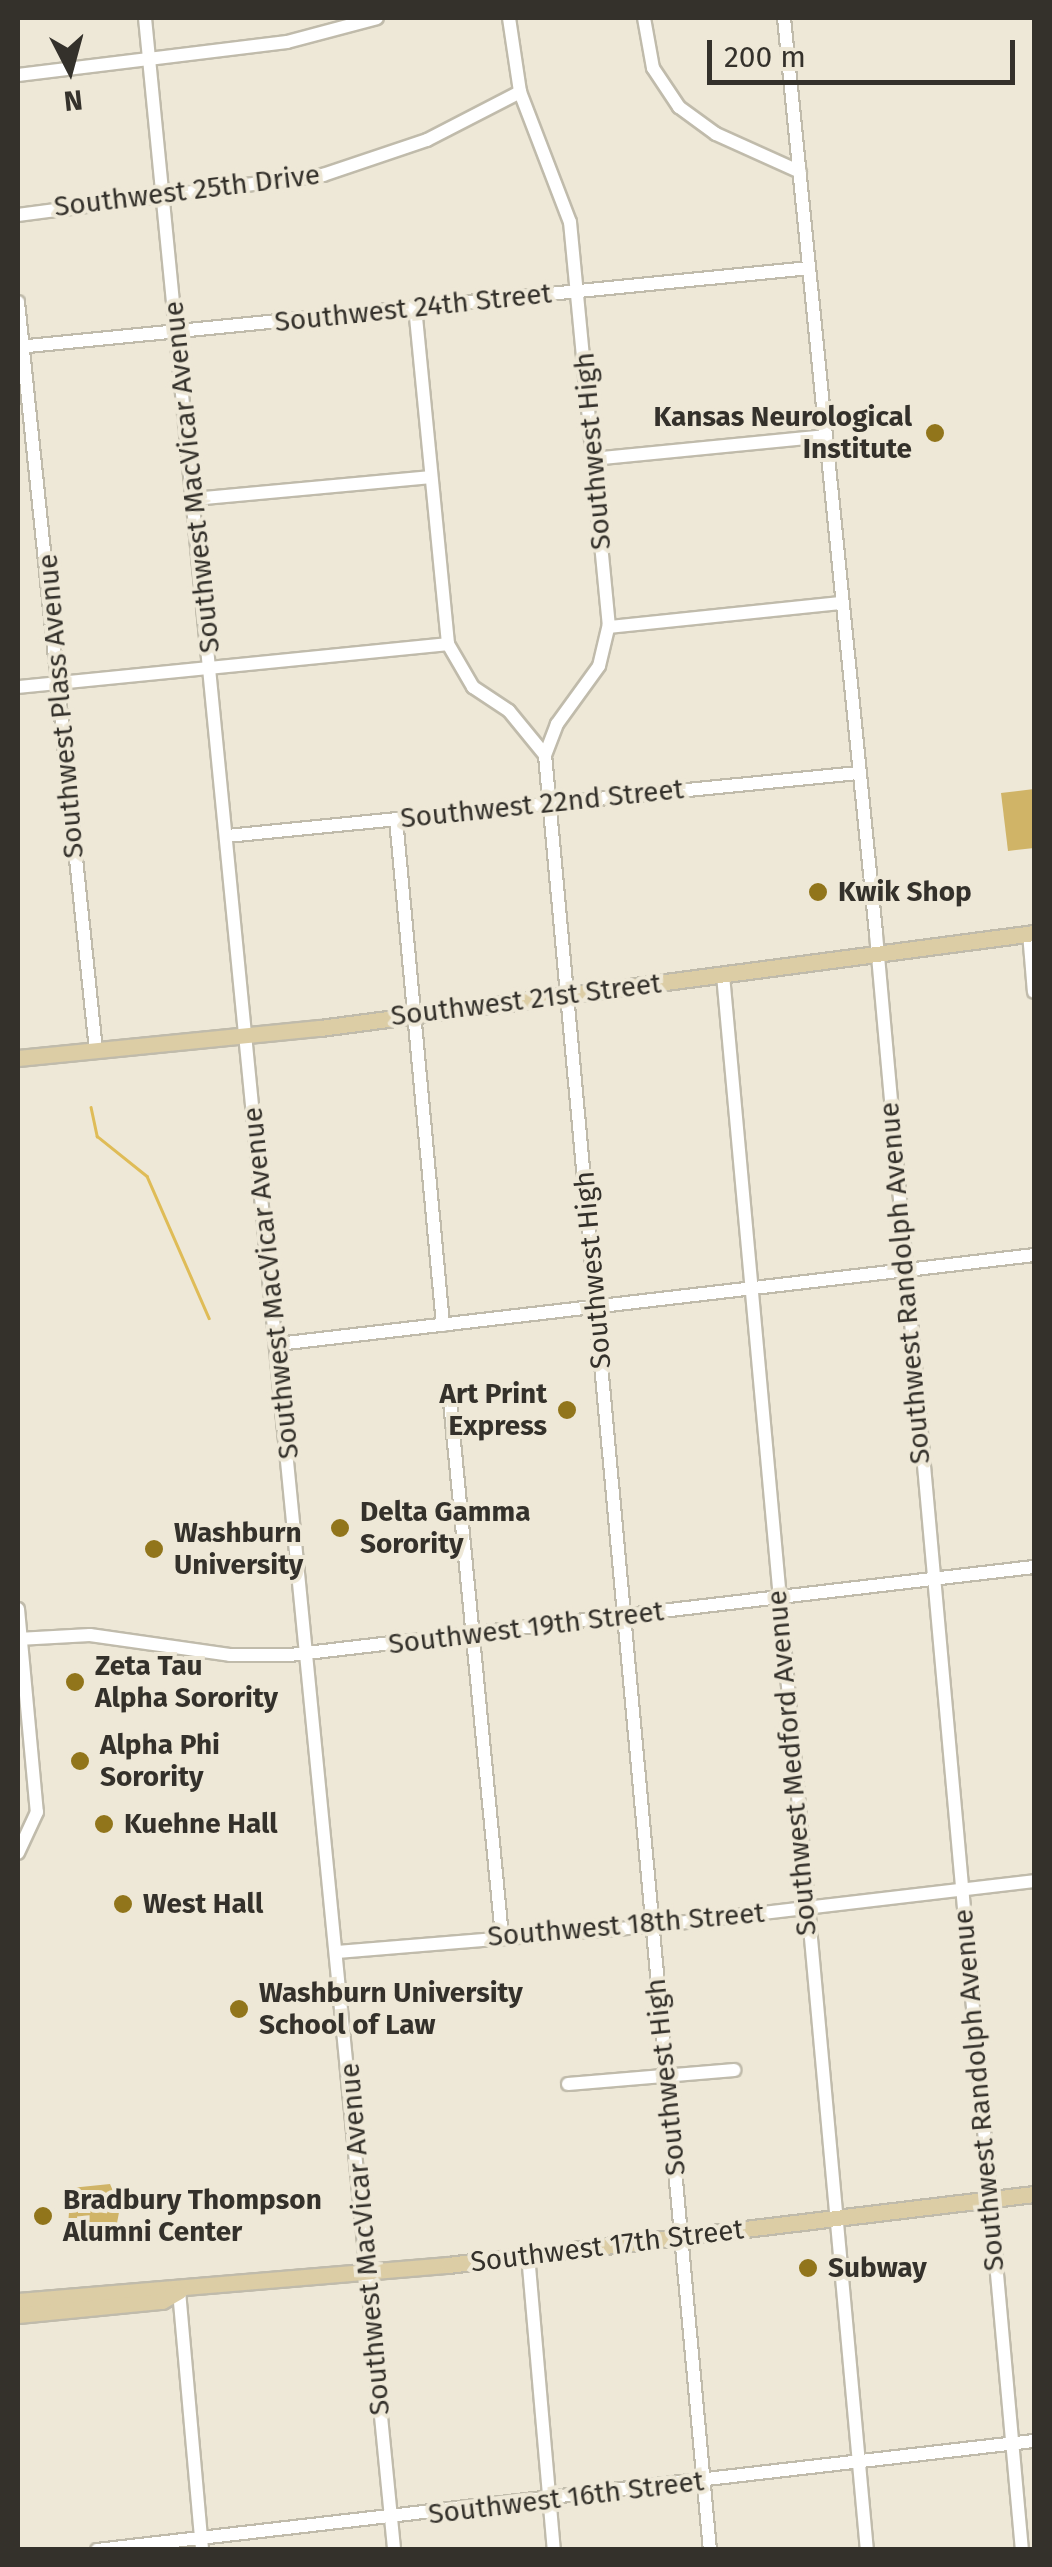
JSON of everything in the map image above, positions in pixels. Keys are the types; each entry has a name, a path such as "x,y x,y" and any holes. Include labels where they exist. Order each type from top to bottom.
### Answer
{"main road":[{"name":"Southwest 21st Street","path":"18,1058 568,996 1032,933"},
{"name":"Southwest 17th Street","path":"18,2301 369,2273 1034,2194"},
{"name":"Southwest 17th Street","path":"18,2315 162,2300 179,2291"}],"street":[{"name":"Southwest MacVicar Avenue","path":"145,18 394,2550"},
{"path":"18,75 287,42 377,18"},
{"name":"Southwest High","path":"509,18 520,92 566,204 578,290 609,627 599,666 557,724 546,755 710,2550"},
{"path":"644,18 653,68 678,107 716,134 800,172"},
{"name":"Southwest Randolph Avenue","path":"784,18 877,955 1022,2550"},
{"name":"Southwest 25th Drive","path":"18,214 352,168 427,140 520,92"},
{"name":"Southwest 24th Street","path":"21,346 809,268"},
{"name":"Southwest Plass Avenue","path":"18,302 61,683 96,1050"},
{"path":"415,307 448,644 474,687 509,711 546,755"},
{"path":"593,459 826,436"},
{"path":"194,500 431,477"},
{"path":"609,627 842,604"},
{"path":"18,687 448,644"},
{"name":"Southwest 22nd Street","path":"227,836 858,774"},
{"path":"396,819 442,1325"},
{"path":"1032,933 1034,992"},
{"name":"Southwest Medford Avenue","path":"723,975 776,1598 866,2550"},
{"path":"278,1344 1034,1256"},
{"path":"450,1401 502,1936"},
{"name":"Southwest 19th Street","path":"20,1638 90,1635 230,1655 308,1654 1034,1567"},
{"path":"18,1609 38,1812 18,1853"},
{"name":"Southwest 18th Street","path":"337,1952 652,1926 1034,1881"},
{"path":"568,2084 734,2070"},
{"path":"528,2255 554,2550"},
{"path":"179,2291 201,2544"},
{"name":"Southwest 16th Street","path":"97,2550 201,2544 1034,2441"}],"shaded area":[{"path":"1034,789 1034,848 1008,851 1001,793"},
{"path":"110,2184 120,2207 115,2234 67,2240 69,2212 61,2189"}],"waterway":[{"path":"91,1107 97,1136 147,1176 209,1318"}],"place":[{"name":"Kansas Neurological Institute","path":"935,433"},
{"name":"Kwik Shop","path":"818,892"},
{"name":"Art Print Express","path":"567,1410"},
{"name":"Delta Gamma Sorority","path":"340,1528"},
{"name":"Washburn University","path":"154,1549"},
{"name":"Zeta Tau Alpha Sorority","path":"75,1682"},
{"name":"Alpha Phi Sorority","path":"80,1761"},
{"name":"Kuehne Hall","path":"104,1824"},
{"name":"West Hall","path":"123,1904"},
{"name":"Washburn University School of Law","path":"239,2009"},
{"name":"Bradbury Thompson Alumni Center","path":"43,2216"},
{"name":"Subway","path":"808,2268"}]}
